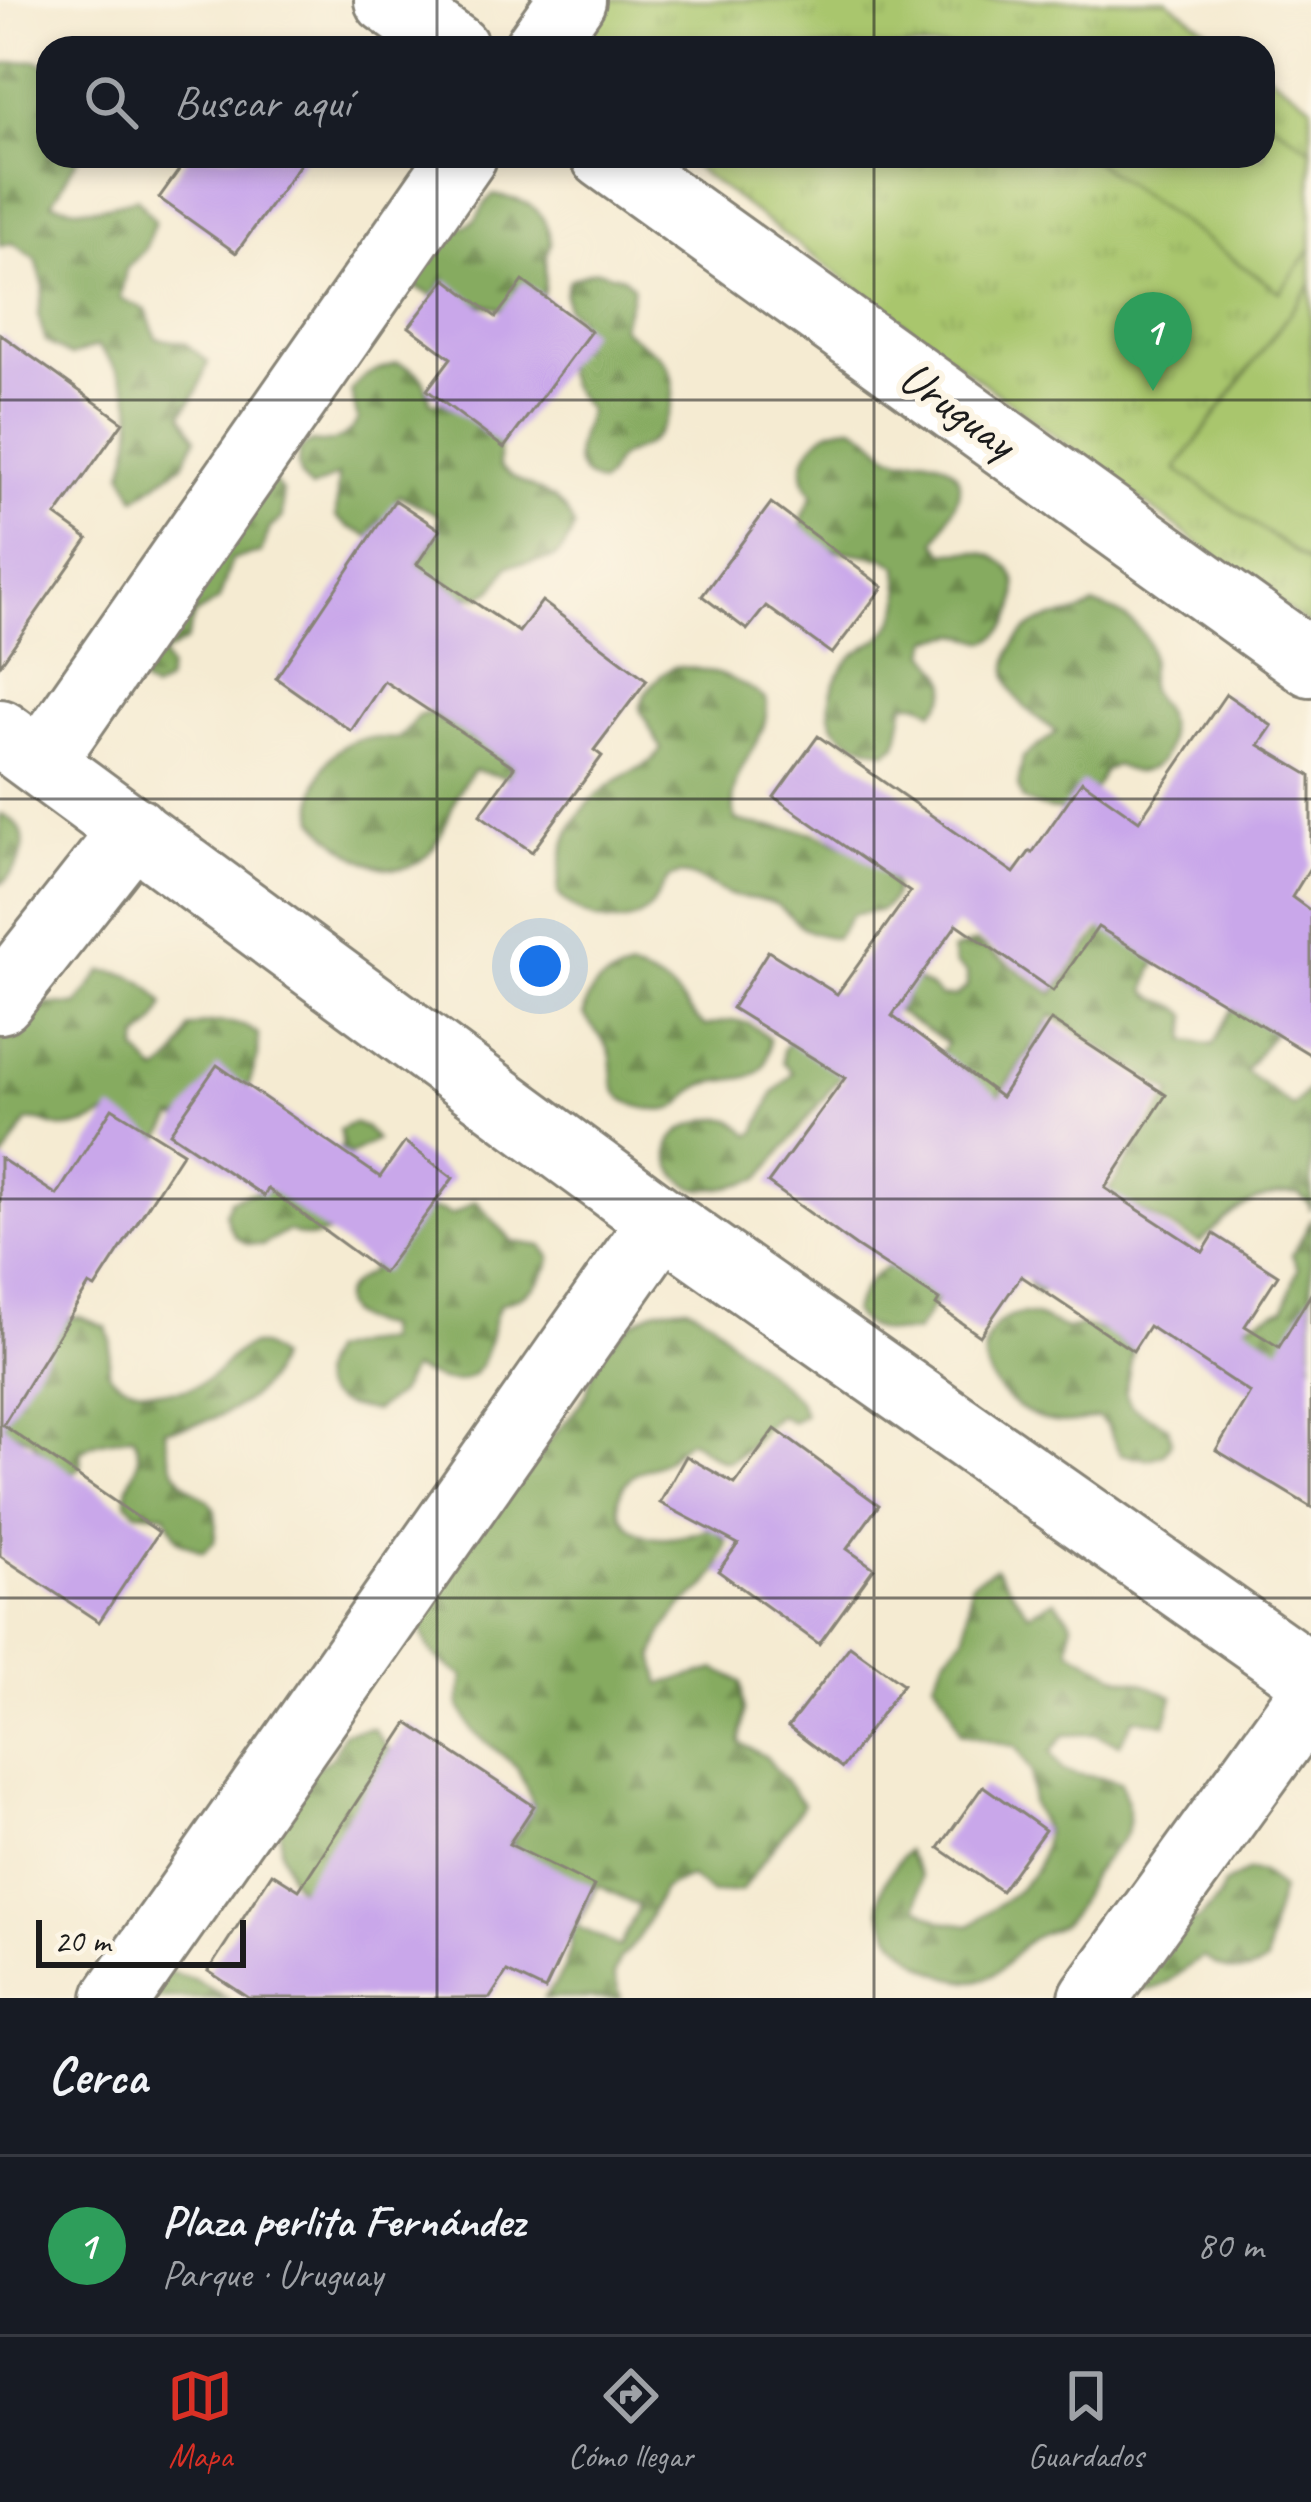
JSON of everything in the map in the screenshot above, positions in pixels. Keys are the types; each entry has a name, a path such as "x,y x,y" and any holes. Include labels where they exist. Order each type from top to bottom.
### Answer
{"street":[{"path":"388,0 438,36"},
{"path":"546,36 572,0"},
{"path":"454,168 20,747 662,1221 1311,1677"},
{"name":"Uruguay","path":"622,168 1311,663"},
{"path":"0,1000 134,830"},
{"path":"117,1998 662,1221"},
{"path":"1094,1998 1311,1696"}],"green space":[{"path":"607,0 1167,0 1216,36 580,36"},
{"path":"36,60 36,168 72,168 52,203 95,208 137,198 155,221 145,249 126,269 120,298 146,310 156,338 185,343 208,362 182,414 196,438 183,464 136,498 123,473 133,420 121,376 97,346 71,356 46,342 38,315 44,287 36,259 12,243 0,246 0,67"},
{"path":"1275,78 1311,104 1311,627 695,168 1275,168"},
{"path":"1275,124 1311,149 1311,248 1280,292 1104,168 1275,168"},
{"path":"493,195 525,203 544,220 551,243 542,298 501,310 441,299 407,285 424,225 464,227"},
{"path":"596,270 623,277 633,286 621,326 665,362 673,384 670,409 660,431 642,447 620,457 601,484 588,478 577,462 588,411 570,385 564,364 578,318 567,308 569,280"},
{"path":"1311,284 1311,564 1176,469"},
{"path":"397,363 421,377 431,403 460,402 499,439 499,466 560,504 574,527 562,551 548,560 508,566 483,595 461,595 430,579 417,564 436,536 438,515 399,495 374,538 336,517 338,475 311,489 306,484 299,471 300,449 349,432 358,420 351,392 355,386 371,373"},
{"path":"853,426 893,456 928,458 955,472 958,494 936,542 945,553 973,552 997,559 1007,566 1016,589 1011,617 993,639 987,642 959,634 930,639 927,653 946,682 945,696 933,711 920,703 905,703 897,744 886,752 842,734 829,706 845,665 894,621 901,599 898,566 885,558 827,549 803,533 802,518 813,494 804,478 807,455 827,432"},
{"path":"273,480 282,491 282,518 270,528 261,553 232,559 219,600 195,615 186,641 162,655 169,668 166,682 153,691 134,670"},
{"path":"1094,605 1123,616 1145,638 1151,658 1149,686 1166,717 1168,742 1162,758 1151,768 1134,772 1116,765 1104,771 1081,804 1051,810 1023,800 1018,786 1023,757 1057,732 1017,698 1007,675 1008,663 1014,645 1032,627"},
{"path":"493,659 517,780 474,770 435,845 421,860 405,867 372,864 341,845 315,820 317,783 328,761 359,739 399,738 418,716 431,712 441,722 454,718"},
{"path":"674,667 723,676 766,700 760,736 737,779 735,820 810,832 864,856 894,886 886,906 852,915 836,938 809,931 773,903 733,896 686,875 672,877 648,910 626,921 588,916 558,893 562,856 582,811 661,749 640,709 652,684"},
{"path":"0,814 19,827 23,845 17,864 0,883"},
{"path":"1188,912 1152,970 1146,990 1188,1016 1186,1041 1213,1045 1241,993 1280,1024 1245,1071 1293,1107 1311,1087 1311,1211 1299,1194 1270,1196 1232,1214 1200,1243 1140,1212 1038,1294 1029,1283 1029,1272 978,1235 916,1332 872,1329 852,1312 874,1275 898,1264 871,1150 947,1043 893,1009 760,1179 702,1189 686,1183 674,1171 670,1147 690,1126 727,1119 751,1135 756,1132 773,1094 793,1073 783,1062 783,1049 826,999 865,980 885,961 941,997 956,996 967,987 967,973 955,964 952,951 976,942 1053,994 1110,918","holes":["1052,1015 1172,1093 1083,1230 962,1152"]},
{"path":"631,970 669,988 705,1026 739,1021 761,1032 769,1039 763,1066 748,1077 703,1085 669,1110 645,1108 622,1098 614,1087 608,1048 584,1015 598,984"},
{"path":"102,971 138,979 164,1004 139,1038 137,1051 157,1073 178,1054 189,1028 225,1022 258,1034 258,1056 245,1096 188,1123 174,1117 159,1141 115,1126 108,1115 72,1128 27,1121 0,1165 0,1040 13,1021 47,1004 77,1005"},
{"path":"353,1123 366,1128 376,1140 351,1154 343,1166 329,1232 308,1237 288,1231 263,1245 236,1237 225,1213 231,1200 337,1157 343,1143 339,1130"},
{"path":"476,1201 513,1242 542,1246 551,1258 532,1288 500,1304 480,1366 462,1380 447,1381 411,1369 398,1394 374,1411 347,1406 327,1395 319,1378 329,1351 385,1341 384,1327 348,1313 343,1298 347,1289 371,1272 372,1258 424,1210 452,1215"},
{"path":"1311,1221 1311,1363 1234,1336 1244,1324 1284,1308 1298,1268 1292,1255"},
{"path":"687,1306 712,1320 799,1400 804,1415 792,1422 780,1415 739,1455 726,1461 690,1440 665,1462 632,1476 619,1500 629,1526 647,1536 672,1538 713,1527 727,1542 718,1571 664,1630 654,1656 661,1684 716,1669 741,1682 740,1743 766,1757 803,1804 741,1891 712,1893 690,1877 663,1889 637,1941 620,1958 614,1975 621,1998 544,1998 568,1958 570,1931 308,1901 290,1877 281,1850 280,1821 307,1773 333,1757 344,1732 373,1728 391,1753 503,1854 521,1831 534,1806 517,1767 473,1731 459,1705 463,1676 430,1650 418,1610 586,1395 594,1368 609,1344 657,1309","holes":["597,1885 639,1906 620,1947 577,1926"]},
{"path":"1022,1314 1066,1329 1080,1326 1107,1331 1133,1351 1125,1392 1131,1406 1168,1427 1171,1442 1164,1454 1149,1459 1120,1454 1107,1426 1097,1417 1050,1421 1024,1411 1001,1392 987,1368 987,1341 1000,1322"},
{"path":"79,1317 106,1327 111,1341 108,1372 123,1384 142,1389 192,1387 248,1346 267,1349 277,1358 260,1388 232,1410 165,1429 176,1472 213,1507 214,1542 203,1552 178,1540 165,1514 137,1512 126,1502 138,1456 133,1435 87,1448 81,1452 81,1467 69,1476 31,1439 0,1429 64,1319"},
{"path":"995,1568 1029,1613 1055,1600 1072,1622 1069,1649 1119,1677 1173,1697 1165,1724 1134,1718 1120,1744 1094,1734 1064,1735 1051,1752 1062,1770 1121,1782 1128,1829 1067,1919 1028,1941 992,1975 970,1981 935,1971 902,1947 882,1915 880,1899 886,1879 907,1851 921,1877 917,1907 941,1921 970,1925 1017,1891 1036,1870 1045,1830 1032,1803 1032,1773 1017,1747 961,1733 934,1681 946,1656 965,1635 971,1583"},
{"path":"1248,1871 1263,1873 1281,1890 1266,1963 1234,1972 1203,1957 1159,1987 1124,1988 1184,1925 1199,1919 1219,1898 1224,1884"},
{"path":"166,1971 196,1980 227,1998 150,1998"}],"building":[{"path":"180,168 297,168 236,253 159,198"},
{"path":"446,279 496,317 523,281 591,331 504,448 427,390 451,358 409,327"},
{"path":"0,334 123,422 56,516 88,539 0,665"},
{"path":"395,500 440,530 417,564 519,632 542,601 647,680 594,750 602,756 532,852 480,815 514,767 384,681 351,731 276,678"},
{"path":"771,503 883,587 832,654 766,606 747,630 702,596"},
{"path":"1226,694 1272,726 1259,745 1311,776 1311,866 1292,897 1311,911 1311,1055 1098,927 1053,991 957,924 892,1016 1001,1097 1051,1020 1166,1095 1105,1188 1203,1252 1214,1234 1278,1275 1245,1326 1279,1347 1311,1294 1311,1507 1216,1450 1250,1393 1149,1326 1133,1351 1021,1276 980,1336 936,1305 939,1300 768,1183 845,1078 732,1008 768,951 837,994 910,892 774,797 818,736 1014,873 1082,781 1139,821"},
{"path":"217,1065 380,1177 405,1142 453,1178 383,1273 268,1189 264,1196 170,1133"},
{"path":"112,1108 183,1152 95,1288 89,1285 3,1425 159,1532 99,1622 0,1556 0,1158 57,1195"},
{"path":"775,1429 879,1505 847,1549 874,1568 819,1644 718,1571 738,1544 660,1503 686,1456 735,1484"},
{"path":"850,1646 903,1684 842,1768 788,1727"},
{"path":"408,1723 534,1806 509,1844 594,1886 545,1990 507,1972 490,1998 249,1998 208,1971 272,1873 299,1890"},
{"path":"983,1786 1045,1830 1001,1891 939,1848"}],"place":[{"name":"Plaza perlita Fernández","path":"1153,391"}]}
